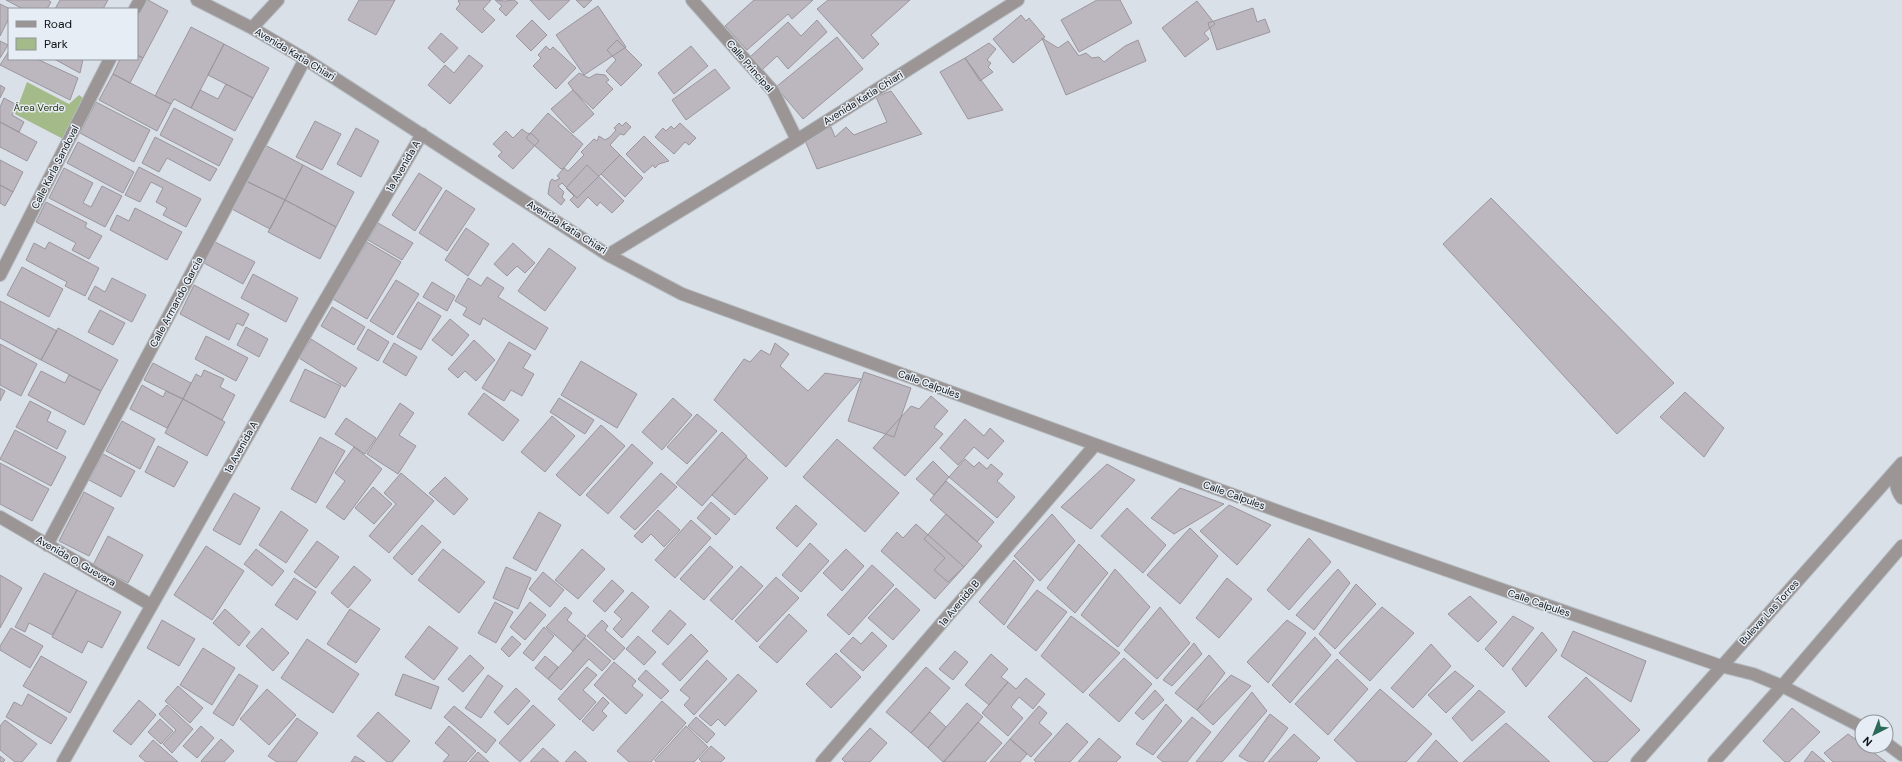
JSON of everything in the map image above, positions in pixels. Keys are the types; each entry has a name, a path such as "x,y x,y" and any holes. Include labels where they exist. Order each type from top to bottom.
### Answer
{"street":[{"name":"Avenida Katia Chiari","path":"197,0 252,28 305,59 608,255 797,140 1018,0"},
{"path":"252,28 278,0"},
{"name":"Calle Principal","path":"692,0 773,90 797,140"},
{"name":"Calle Armando García","path":"48,545 305,59"},
{"name":"Calle Karla Sandoval","path":"0,275 109,60"},
{"name":"1a Avenida A","path":"63,762 310,326 422,134"},
{"name":"Calle Calpules","path":"608,255 682,294 1298,518 1720,666 1753,674 1782,686 1854,723"},
{"name":"1a Avenida B","path":"822,762 1095,445"},
{"path":"1900,466 1895,478 1896,488 1902,498"},
{"name":"Bulevar Las Torres","path":"1636,762 1720,666 1900,466"},
{"name":"Avenida O. Guevara","path":"0,517 152,605"},
{"path":"1714,762 1782,686 1902,546"}],"green space":[{"name":"Área Verde","path":"27,82 69,104 79,95 91,104 69,142 15,114"}],"building":[{"path":"6,0 48,0 51,2 48,8 21,8"},
{"path":"60,0 108,0 104,8 56,8"},
{"path":"143,0 148,0 168,11 143,58 138,56 138,9"},
{"path":"359,0 395,0 376,35 348,20"},
{"path":"491,0 483,9 495,20 482,33 456,9 460,4 458,1"},
{"path":"495,0 514,0 518,3 506,16 499,9 502,6"},
{"path":"530,0 570,0 549,20"},
{"path":"576,0 592,0 584,8"},
{"path":"754,0 813,0 792,19 788,14 747,50 725,26"},
{"path":"828,0 910,0 871,35 879,44 863,59 817,9"},
{"path":"1097,0 1120,0 1132,23 1079,52 1061,20"},
{"path":"1197,1 1215,24 1204,33 1209,39 1185,57 1162,28"},
{"path":"0,4 8,8 8,20 0,36"},
{"path":"598,6 626,47 584,75 556,35"},
{"path":"1253,8 1257,22 1265,19 1270,32 1217,50 1208,23"},
{"path":"1021,15 1026,21 1029,18 1045,37 1013,63 993,39"},
{"path":"532,20 547,35 531,51 516,36"},
{"path":"817,20 827,32 788,69 777,56 762,70 750,57 788,22 801,36"},
{"path":"191,27 224,44 191,108 174,99 171,104 155,96"},
{"path":"441,33 458,48 444,63 428,48"},
{"path":"837,37 863,69 803,119 776,87"},
{"path":"1042,38 1058,48 1068,41 1079,56 1086,53 1092,58 1099,57 1104,62 1125,46 1138,40 1146,61 1066,95"},
{"path":"617,40 642,65 621,86 606,71 616,60 607,50"},
{"path":"0,41 8,45 0,58"},
{"path":"989,43 996,49 987,60 991,63 988,67 993,72 980,81 965,58"},
{"path":"224,44 269,68 253,98 208,75"},
{"path":"546,46 550,50 553,47 576,68 556,89 533,66 541,58 538,55"},
{"path":"691,46 708,66 674,94 658,73"},
{"path":"8,53 8,60 39,60 78,78 70,100 0,65"},
{"path":"469,55 483,66 450,104 428,85 445,65 454,73"},
{"path":"138,56 143,58 130,83 113,74 120,60 138,60"},
{"path":"965,58 1003,110 968,119 940,72"},
{"path":"56,60 83,60 80,73"},
{"path":"715,69 730,88 686,120 672,100"},
{"path":"579,73 589,78 596,74 605,75 609,80 606,82 613,89 593,109 573,90 568,83"},
{"path":"113,74 171,104 157,131 99,100"},
{"path":"226,84 253,98 235,131 191,108 200,90 218,99"},
{"path":"0,85 5,88 0,98"},
{"path":"573,90 594,114 573,133 551,109"},
{"path":"891,91 922,134 817,169 804,138 831,127 835,137 846,127 854,135 887,122 876,97"},
{"path":"4,98 17,105 12,115 24,122 19,132 0,122 0,107"},
{"path":"96,102 150,130 134,162 80,133"},
{"path":"174,108 233,139 219,166 160,135"},
{"path":"548,113 583,144 564,168 561,169 526,138"},
{"path":"315,121 341,134 322,170 296,157"},
{"path":"0,122 37,142 27,161 0,147"},
{"path":"626,122 631,127 624,135 620,134 610,145 620,155 577,198 562,183 558,186 564,192 562,197 565,200 561,205 548,194 552,179 555,181 560,178 557,176 564,168 568,171 584,155 581,152 594,139 597,141 599,136 605,140 616,130 614,128 619,123 622,126"},
{"path":"680,123 696,138 689,145 685,142 674,154 655,137 663,128 666,131 671,126 674,129"},
{"path":"356,128 379,141 361,177 337,164"},
{"path":"522,129 527,133 532,134 539,141 513,169 498,156 502,152 493,144 506,131 513,138"},
{"path":"644,136 669,161 659,164 655,168 653,165 644,173 626,154"},
{"path":"155,137 217,169 210,181 167,158 159,172 142,163"},
{"path":"78,142 134,172 123,193 67,163"},
{"path":"263,144 303,165 285,200 244,180"},
{"path":"620,155 643,178 625,197 601,174"},
{"path":"0,160 23,172 13,192 0,185"},
{"path":"303,165 354,192 336,227 285,200"},
{"path":"587,165 624,201 612,213 600,202 597,206 588,197 578,208 570,200 574,196 566,188"},
{"path":"139,167 201,199 186,227 163,215 167,208 156,202 163,188 151,182 140,202 125,195"},
{"path":"64,168 93,183 83,203 91,207 102,186 122,196 105,227 49,198"},
{"path":"419,173 442,188 415,231 392,215"},
{"path":"244,180 285,200 270,229 230,208"},
{"path":"0,185 13,192 5,206 0,203"},
{"path":"446,190 475,209 447,251 419,233"},
{"path":"1491,198 1674,383 1617,434 1443,244"},
{"path":"285,200 336,227 320,259 268,232"},
{"path":"46,202 87,223 85,227 102,236 89,259 72,250 76,243 36,222"},
{"path":"135,208 182,232 167,260 110,230 117,215 129,221"},
{"path":"378,223 413,243 402,260 368,240"},
{"path":"466,228 489,244 468,276 445,260"},
{"path":"49,242 99,268 85,296 65,286 67,282 26,260 34,243 45,249"},
{"path":"215,242 255,262 243,284 204,263"},
{"path":"367,242 401,262 367,319 333,299"},
{"path":"513,243 535,263 525,273 517,266 507,276 494,264"},
{"path":"549,248 576,268 545,311 518,291"},
{"path":"22,267 63,289 49,317 7,295"},
{"path":"253,274 298,298 286,322 241,298"},
{"path":"487,277 504,288 498,297 548,328 535,350 483,318 480,325 463,315 467,308 455,301 468,278 481,286"},
{"path":"112,278 146,295 132,322 88,299 95,286 105,292"},
{"path":"396,280 419,294 393,335 370,321"},
{"path":"432,282 455,296 447,311 423,297"},
{"path":"194,285 249,314 243,326 237,323 229,340 180,314"},
{"path":"0,301 57,331 41,360 0,338"},
{"path":"418,302 441,316 421,350 397,337"},
{"path":"332,307 365,327 354,345 321,326"},
{"path":"100,310 125,323 113,345 88,332"},
{"path":"450,319 469,335 452,356 432,340"},
{"path":"246,327 268,339 259,357 237,345"},
{"path":"58,328 118,360 101,391 41,360"},
{"path":"368,329 389,342 378,361 357,349"},
{"path":"206,336 248,358 236,381 195,359"},
{"path":"311,339 357,368 345,387 299,358"},
{"path":"474,340 495,360 476,381 465,371 458,378 448,369"},
{"path":"509,342 531,355 523,368 534,374 522,396 511,390 504,401 482,388"},
{"path":"394,343 417,357 406,376 383,362"},
{"path":"775,343 789,354 780,366 808,391 825,373 861,379 786,467 714,400 744,359 750,362 761,350 770,355"},
{"path":"0,344 37,364 21,396 0,385"},
{"path":"581,361 637,394 617,428 561,395"},
{"path":"153,363 191,383 183,399 144,380"},
{"path":"305,369 341,386 325,418 290,401"},
{"path":"204,370 224,379 220,387 235,395 222,420 183,399 196,374 201,377"},
{"path":"41,371 65,383 69,375 101,391 84,425 28,395"},
{"path":"864,372 911,388 894,437 848,421"},
{"path":"142,385 163,397 166,391 183,399 167,428 130,409"},
{"path":"0,388 5,391 0,401"},
{"path":"1685,392 1724,428 1704,457 1660,417"},
{"path":"484,393 519,420 503,441 468,414"},
{"path":"931,396 948,411 934,427 943,434 905,476 873,448 911,406 919,409"},
{"path":"559,398 594,420 585,434 550,412"},
{"path":"673,398 692,415 662,450 642,432"},
{"path":"183,399 225,422 207,456 165,433"},
{"path":"30,401 51,412 47,421 66,431 57,449 16,427"},
{"path":"400,403 414,413 399,435 416,446 398,474 367,454"},
{"path":"697,414 717,431 687,464 667,447"},
{"path":"552,416 575,436 545,472 521,452"},
{"path":"346,418 376,438 365,454 335,434"},
{"path":"965,419 984,436 990,428 1004,441 988,459 974,447 958,465 940,448"},
{"path":"122,421 155,439 140,469 106,451"},
{"path":"601,425 625,446 580,496 556,475"},
{"path":"15,430 66,457 51,486 0,459"},
{"path":"722,432 747,456 702,506 676,483"},
{"path":"320,437 345,451 316,503 291,489"},
{"path":"837,439 899,493 865,532 803,477"},
{"path":"632,444 653,463 608,514 586,495"},
{"path":"158,446 188,462 174,487 145,472"},
{"path":"354,447 382,469 344,520 326,507 345,481 335,473"},
{"path":"103,454 135,471 121,497 89,480"},
{"path":"746,457 768,478 735,515 712,495"},
{"path":"965,459 974,467 979,462 987,469 991,464 1003,474 997,481 1015,497 997,518 949,477"},
{"path":"933,461 949,477 934,495 916,479"},
{"path":"0,463 49,489 32,521 0,504"},
{"path":"1107,464 1135,480 1091,529 1061,507"},
{"path":"401,473 434,501 389,553 369,536 396,504 384,493"},
{"path":"661,473 677,487 635,530 620,517"},
{"path":"445,477 468,499 454,515 429,493"},
{"path":"946,481 994,522 977,542 930,500"},
{"path":"373,487 392,504 374,524 355,508"},
{"path":"1180,488 1224,504 1174,534 1151,518"},
{"path":"84,492 114,508 89,556 59,541"},
{"path":"234,493 260,508 240,545 213,530"},
{"path":"711,502 730,519 716,535 697,518"},
{"path":"796,505 817,524 797,547 776,528"},
{"path":"1229,505 1271,525 1237,565 1200,531"},
{"path":"1127,508 1166,545 1143,573 1101,536"},
{"path":"658,510 680,530 664,547 651,534 642,543 634,536"},
{"path":"281,511 308,530 286,563 259,545"},
{"path":"539,512 561,525 536,571 513,558"},
{"path":"946,514 982,546 964,567 948,582 934,570 945,558 924,539"},
{"path":"1052,514 1075,541 1040,581 1014,556"},
{"path":"691,520 711,538 675,578 655,560"},
{"path":"916,524 964,567 935,599 881,551 897,532 903,538"},
{"path":"422,525 441,542 412,575 393,558"},
{"path":"1190,528 1218,556 1180,604 1147,575"},
{"path":"108,536 143,555 128,583 93,565"},
{"path":"1309,538 1331,562 1289,610 1267,590"},
{"path":"317,541 339,557 316,588 294,572"},
{"path":"810,543 829,561 801,592 782,575"},
{"path":"1079,544 1108,573 1075,613 1047,588"},
{"path":"206,546 244,571 212,620 174,595"},
{"path":"710,546 733,567 704,600 680,579"},
{"path":"256,549 284,571 272,586 244,564"},
{"path":"443,549 485,582 459,613 418,580"},
{"path":"582,549 605,569 578,599 555,580"},
{"path":"846,549 864,566 842,591 823,573"},
{"path":"1014,560 1034,580 1004,625 979,602"},
{"path":"872,565 894,585 849,635 827,615"},
{"path":"354,566 371,580 348,608 331,593"},
{"path":"741,566 763,586 732,620 710,600"},
{"path":"506,567 531,578 518,609 493,598"},
{"path":"1115,569 1150,607 1118,647 1081,615"},
{"path":"1338,569 1350,583 1314,630 1296,615"},
{"path":"543,572 564,590 550,607 529,589"},
{"path":"44,573 77,590 52,635 29,623 25,632 15,627"},
{"path":"0,575 22,588 0,628"},
{"path":"776,577 799,598 757,642 735,621"},
{"path":"294,578 316,592 297,620 275,605"},
{"path":"1227,578 1252,599 1219,638 1196,618"},
{"path":"612,580 624,591 605,612 593,601"},
{"path":"1356,584 1376,604 1335,649 1319,634"},
{"path":"896,588 920,610 893,640 868,618"},
{"path":"77,590 121,612 102,648 88,641 82,653 52,637"},
{"path":"1037,590 1067,612 1036,651 1007,627"},
{"path":"632,592 649,607 622,638 613,629 622,619 614,612"},
{"path":"1470,596 1497,622 1478,642 1448,614"},
{"path":"495,602 513,612 496,643 478,633"},
{"path":"530,602 546,615 525,640 510,627"},
{"path":"565,607 572,613 567,620 586,636 573,651 546,627"},
{"path":"1160,607 1190,643 1157,679 1124,650"},
{"path":"1382,607 1414,633 1370,681 1339,653"},
{"path":"225,609 250,632 239,646 213,623"},
{"path":"350,609 380,629 356,663 327,644"},
{"path":"670,610 686,624 668,645 652,631"},
{"path":"789,614 807,631 777,663 759,647"},
{"path":"1071,616 1120,653 1083,693 1041,656"},
{"path":"1513,616 1534,628 1503,667 1485,649"},
{"path":"162,620 195,639 179,666 147,648"},
{"path":"602,620 608,626 605,630 625,648 614,660 587,636"},
{"path":"1287,620 1306,633 1268,683 1247,662"},
{"path":"429,626 458,648 434,680 405,657"},
{"path":"544,627 554,636 533,661 523,653"},
{"path":"11,628 43,646 30,668 0,650 0,646"},
{"path":"262,628 289,653 273,671 246,646"},
{"path":"1573,631 1646,661 1631,702 1561,656"},
{"path":"872,632 887,646 863,671 840,651 853,637 861,644"},
{"path":"1542,632 1557,650 1526,687 1512,669"},
{"path":"691,634 708,651 680,681 662,664"},
{"path":"512,636 521,644 509,657 501,649"},
{"path":"638,636 656,652 644,665 626,649"},
{"path":"1315,637 1331,655 1290,703 1272,685"},
{"path":"585,638 611,661 602,671 589,659 561,690 548,679"},
{"path":"307,639 359,674 333,713 281,678"},
{"path":"1194,643 1202,654 1172,686 1163,680"},
{"path":"1431,644 1451,666 1413,708 1391,688"},
{"path":"203,648 235,668 212,705 180,685"},
{"path":"955,651 968,662 953,680 939,669"},
{"path":"836,653 861,677 831,708 806,684"},
{"path":"991,654 1008,669 1001,677 1008,682 989,705 965,685"},
{"path":"470,655 484,668 463,692 448,679"},
{"path":"1209,655 1225,673 1197,710 1175,693"},
{"path":"41,656 87,682 70,713 23,686"},
{"path":"545,656 558,667 548,679 535,668"},
{"path":"1124,658 1152,684 1119,722 1089,695"},
{"path":"1337,659 1368,689 1328,735 1295,704"},
{"path":"707,660 727,679 694,715 684,705 690,698 680,690"},
{"path":"614,662 636,681 632,686 643,695 626,714 594,685"},
{"path":"587,667 597,675 583,690 596,702 580,720 558,699"},
{"path":"926,667 950,688 911,733 886,712"},
{"path":"646,670 669,691 661,699 638,679"},
{"path":"1455,671 1474,686 1446,713 1428,695"},
{"path":"239,674 258,686 233,726 213,713"},
{"path":"403,674 439,687 431,709 395,695"},
{"path":"738,674 757,691 725,726 718,719 711,726 699,716"},
{"path":"488,675 503,686 481,718 465,708"},
{"path":"1231,675 1251,686 1213,725 1197,710"},
{"path":"1586,677 1640,730 1607,762 1594,762 1548,717"},
{"path":"1026,678 1045,694 1033,709 1019,697 1011,707 1023,718 1008,736 982,713 1008,682 1016,689"},
{"path":"178,686 203,708 190,723 165,701"},
{"path":"516,688 530,701 508,725 494,712"},
{"path":"267,689 296,715 269,745 240,719"},
{"path":"1380,689 1432,734 1406,762 1357,762 1334,740"},
{"path":"1155,690 1164,700 1143,720 1135,713"},
{"path":"1479,690 1505,712 1472,741 1452,718"},
{"path":"1252,692 1267,711 1222,762 1196,762"},
{"path":"28,694 67,718 51,744 6,717 14,702 22,706"},
{"path":"603,697 609,703 602,711 607,716 593,731 582,721"},
{"path":"139,700 156,715 131,745 113,731"},
{"path":"662,701 686,723 651,762 629,762 617,751"},
{"path":"967,703 983,717 943,762 928,748"},
{"path":"1166,704 1182,721 1153,755 1136,744"},
{"path":"167,705 193,729 172,753 163,744 176,730 159,714"},
{"path":"533,705 555,725 520,762 499,743"},
{"path":"454,706 496,740 486,753 444,717"},
{"path":"1039,706 1047,713 1039,723 1052,734 1031,757 1010,739"},
{"path":"1792,708 1820,732 1789,762 1785,762 1763,741"},
{"path":"378,712 410,741 392,762 387,762 357,736"},
{"path":"930,712 946,727 928,748 911,733"},
{"path":"1270,714 1288,728 1263,762 1249,762 1239,756"},
{"path":"696,717 715,734 707,743 688,726"},
{"path":"1192,717 1211,732 1187,762 1163,762 1157,757"},
{"path":"297,718 318,733 296,762 277,762 268,756"},
{"path":"160,719 173,731 161,744 148,732"},
{"path":"5,720 37,744 22,762 15,762 0,750 0,726"},
{"path":"978,722 1002,743 985,762 944,762"},
{"path":"1067,723 1088,742 1070,762 1036,762 1034,760"},
{"path":"1506,723 1550,762 1463,762"},
{"path":"201,726 214,738 197,758 183,746"},
{"path":"449,726 476,751 466,762 443,762 449,755 435,743"},
{"path":"686,726 708,747 694,762 656,762 655,760"},
{"path":"870,728 887,743 870,762 845,762 842,759"},
{"path":"1294,734 1320,758 1316,762 1268,762"},
{"path":"1848,734 1854,738 1854,754 1876,754 1886,762 1833,762 1824,753"},
{"path":"1099,738 1121,757 1116,762 1078,762"},
{"path":"221,739 234,751 224,762 202,762 201,761"},
{"path":"1010,739 1027,754 1020,762 990,762"},
{"path":"153,740 178,762 146,762 139,756"},
{"path":"1436,740 1458,762 1417,762"},
{"path":"711,746 725,758 721,762 702,762 699,759"},
{"path":"543,748 559,762 530,762"},
{"path":"575,751 587,762 565,762"},
{"path":"1812,751 1825,762 1804,762"},
{"path":"478,752 489,762 469,762"},
{"path":"0,756 5,760 3,762 0,762"},
{"path":"355,756 365,762 351,762"}]}
